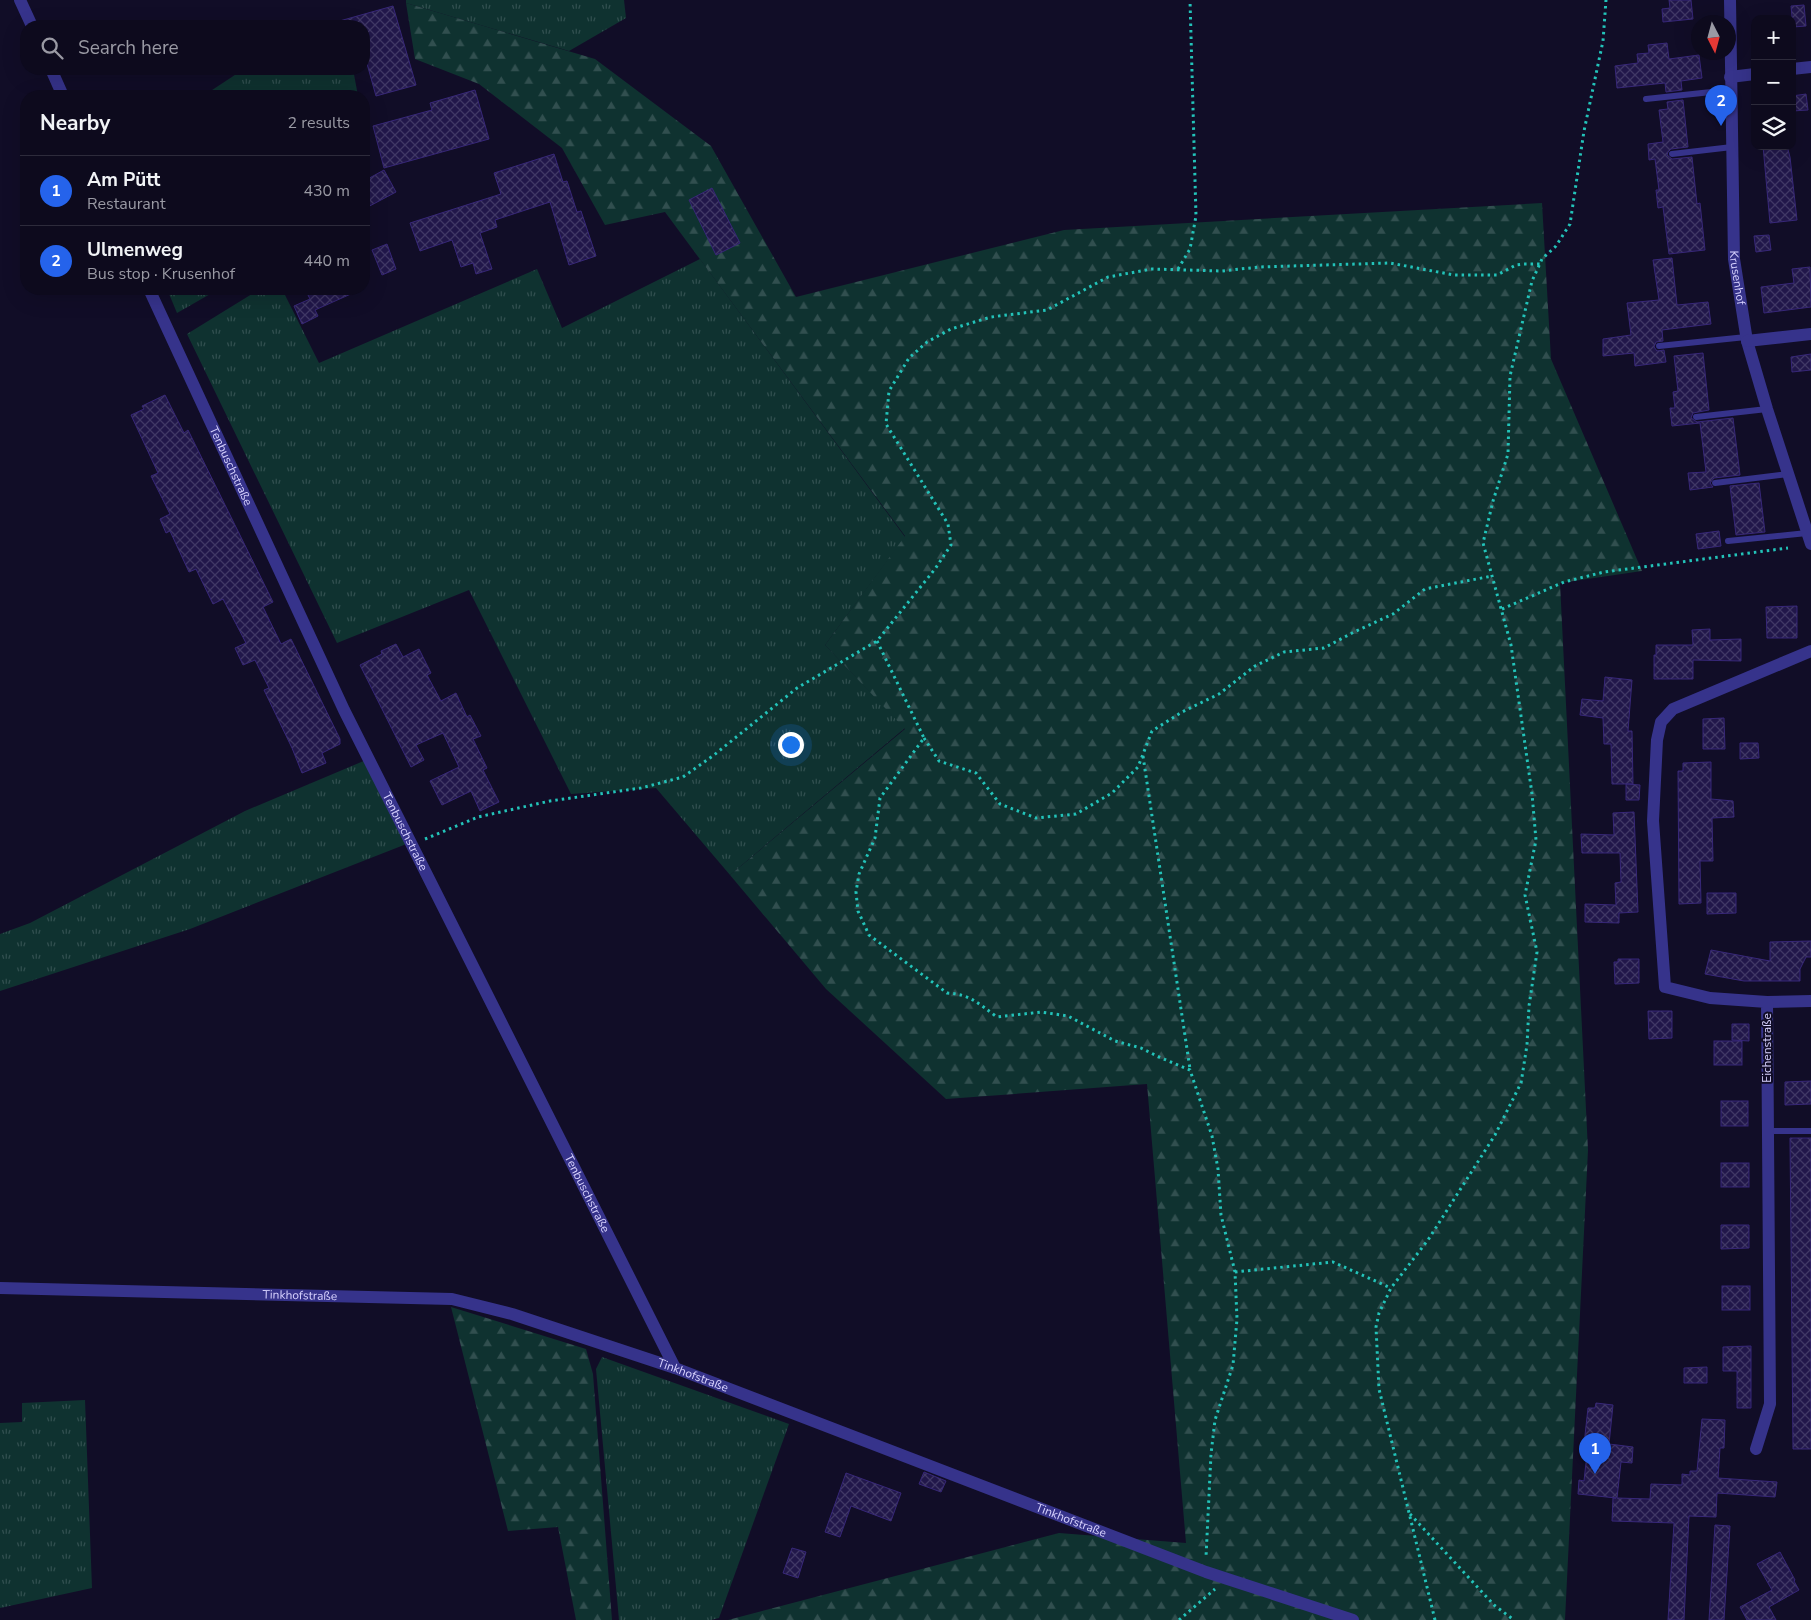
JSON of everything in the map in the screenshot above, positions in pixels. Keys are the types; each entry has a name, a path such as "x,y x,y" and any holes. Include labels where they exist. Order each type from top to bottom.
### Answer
{"street":[{"path":"20,0 29,20"},
{"name":"Krusenhof","path":"1730,0 1734,259 1747,339 1766,409 1809,538"},
{"path":"1796,69 1811,67"},
{"path":"1730,77 1751,74"},
{"path":"54,75 60,90"},
{"name":"Tenbuschstraße","path":"152,295 344,710 675,1368"},
{"path":"1747,339 1811,334"},
{"name":"Eichenstraße","path":"1756,1450 1770,1404 1767,1002 1710,998 1665,987 1653,821 1658,740 1661,722 1673,709 1811,651"},
{"path":"1767,1002 1811,1001"},
{"name":"Tinkhofstraße","path":"0,1288 452,1299 520,1317 675,1368 1206,1572 1353,1620"}],"lane":[{"path":"1646,100 1730,90"},
{"path":"1672,154 1732,147"},
{"path":"1658,346 1747,339"},
{"path":"1696,417 1766,409"},
{"path":"1714,483 1788,474"},
{"path":"1728,541 1809,538"},
{"path":"1768,1131 1811,1131"}],"path":[{"path":"1178,269 1190,250 1196,216 1190,0"},
{"path":"1435,1620 1379,1389 1376,1327 1379,1313 1391,1288 1428,1240 1495,1135 1521,1083 1537,952 1525,895 1536,840 1532,794 1511,645 1483,543 1492,501 1508,454 1510,376 1532,281 1542,259 1556,246 1570,224 1584,131 1603,41 1606,0"},
{"path":"422,840 478,817 550,801 641,788 683,777 714,755 797,688 877,641 935,569 951,545 948,524 886,424 889,391 909,358 927,342 950,330 991,317 1047,310 1108,277 1152,268 1222,272 1259,267 1390,263 1454,274 1497,276 1516,265 1540,264"},
{"path":"1502,609 1564,582 1604,572 1794,547"},
{"path":"877,641 924,738 939,761 976,773 1000,804 1036,818 1076,814 1112,793 1138,767 1152,731 1182,712 1219,694 1255,666 1284,652 1324,648 1393,614 1426,589 1492,576"},
{"path":"924,738 880,798 875,838 859,874 856,892 858,910 869,935 947,994 959,994 970,997 997,1017 1041,1012 1068,1016 1115,1041 1141,1048 1190,1070"},
{"path":"1143,755 1190,1070 1212,1136 1218,1169 1221,1215 1235,1272 1237,1319 1233,1365 1215,1420 1206,1572"},
{"path":"1235,1272 1333,1262 1391,1288"},
{"path":"1409,1514 1494,1605 1514,1620"},
{"path":"1178,1620 1227,1579"}],"green space":[{"path":"406,0 624,0 626,18 569,51 406,3"},
{"path":"406,3 595,59 711,146 796,297 1064,230 1542,203 1551,359 1642,571 1560,583 1588,1150 1565,1620 728,1620 1059,1533 1186,1543 1147,1084 946,1099 826,989 730,875 905,729 825,645 905,536 665,212 605,225 562,148 479,84 415,59"},
{"path":"235,75 354,75 357,90 212,90"},
{"path":"700,259 905,537 825,645 905,728 730,875 656,788 571,794 469,590 337,643 187,334 250,295 285,295 319,363 537,269 562,328"},
{"path":"170,295 208,295 177,313"},
{"path":"366,760 409,843 190,929 0,991 0,934 30,923 245,811"},
{"path":"451,1307 586,1349 593,1374 612,1620 576,1620 558,1527 508,1531"},
{"path":"602,1357 789,1424 719,1618 711,1620 619,1620 596,1369"},
{"path":"85,1400 92,1588 0,1608 0,1423 22,1422 22,1403"}],"building":[{"path":"1669,0 1691,0 1693,15 1691,19 1663,22 1662,9 1670,8"},
{"path":"1804,5 1806,26 1796,27 1796,15 1792,15 1791,6"},
{"path":"393,6 416,85 376,96 370,74 370,20 343,20"},
{"path":"1667,43 1669,59 1691,56 1691,60 1700,60 1702,78 1681,81 1682,90 1666,92 1665,83 1617,88 1615,66 1638,63 1637,54 1649,53 1648,45"},
{"path":"475,90 489,139 384,168 373,126 432,110 430,103"},
{"path":"1806,94 1808,110 1796,111 1796,95"},
{"path":"1683,100 1688,147 1671,149 1667,155 1672,159 1692,157 1697,204 1700,203 1705,250 1669,254 1663,207 1658,208 1656,190 1659,190 1655,159 1649,160 1648,144 1663,142 1659,110 1668,109 1667,102"},
{"path":"1763,150 1788,150 1797,220 1770,223"},
{"path":"554,154 563,182 567,181 577,212 581,211 596,256 569,265 550,202 495,220 497,227 480,233 492,269 476,274 473,263 461,267 452,240 420,251 410,223 501,194 494,173"},
{"path":"384,170 396,192 370,206 370,178"},
{"path":"712,188 740,243 716,255 689,200"},
{"path":"1769,235 1771,250 1756,252 1754,236"},
{"path":"387,244 396,269 382,275 372,250"},
{"path":"1672,258 1677,305 1708,302 1711,324 1662,330 1663,341 1656,342 1654,347 1657,351 1664,350 1666,362 1635,366 1634,353 1603,356 1603,339 1631,335 1627,303 1659,300 1653,260"},
{"path":"1810,267 1811,307 1764,313 1761,287 1794,283 1792,269"},
{"path":"308,295 349,295 315,310 318,316 302,324 294,306 310,299"},
{"path":"1703,353 1709,410 1693,413 1691,418 1697,422 1733,418 1740,475 1714,478 1710,483 1713,487 1690,490 1688,473 1706,472 1700,423 1672,426 1670,408 1675,408 1673,392 1678,391 1674,356"},
{"path":"1811,354 1811,370 1792,372 1791,357"},
{"path":"165,395 184,433 188,430 273,602 263,607 281,644 291,639 340,739 340,744 322,753 326,763 302,773 264,690 269,688 255,660 243,665 235,648 246,643 223,599 213,604 196,569 189,572 170,531 166,533 160,519 170,514 151,476 158,473 131,415 144,409 142,406"},
{"path":"1759,483 1765,532 1736,535 1730,486"},
{"path":"1719,531 1721,546 1698,549 1696,534"},
{"path":"1797,606 1797,638 1767,638 1766,607"},
{"path":"1710,629 1710,640 1741,639 1741,661 1693,660 1693,679 1654,679 1656,645 1693,645 1692,630"},
{"path":"396,644 403,657 419,649 431,673 427,675 441,701 456,693 467,717 470,715 481,736 473,739 487,768 483,770 499,802 480,811 471,791 442,805 430,781 459,767 443,733 416,745 424,760 411,767 360,665 382,654 381,651"},
{"path":"1605,677 1632,680 1628,731 1632,731 1633,784 1612,784 1611,744 1604,744 1603,718 1580,715 1582,699 1603,701"},
{"path":"1724,718 1725,749 1703,749 1703,719"},
{"path":"1740,743 1758,743 1759,758 1740,759"},
{"path":"1711,762 1711,799 1733,801 1734,817 1712,818 1713,861 1700,861 1701,903 1679,904 1678,771 1683,771 1683,763"},
{"path":"1626,784 1640,785 1639,800 1626,800"},
{"path":"1634,812 1638,912 1619,913 1619,923 1585,922 1585,904 1616,905 1615,883 1621,882 1620,853 1582,853 1581,834 1614,835 1613,813"},
{"path":"1707,893 1736,893 1736,913 1707,914"},
{"path":"1811,941 1811,957 1806,957 1800,969 1800,981 1744,981 1705,974 1711,950 1770,961 1770,942"},
{"path":"1618,959 1639,959 1639,983 1615,984 1614,962 1618,962"},
{"path":"1648,1011 1672,1011 1672,1038 1649,1039"},
{"path":"1732,1024 1749,1024 1749,1041 1732,1040"},
{"path":"1714,1041 1742,1041 1742,1065 1714,1065"},
{"path":"1811,1081 1811,1104 1785,1105 1785,1082"},
{"path":"1721,1101 1748,1101 1748,1126 1721,1126"},
{"path":"1790,1138 1811,1138 1811,1449 1793,1449"},
{"path":"1721,1163 1749,1163 1749,1187 1721,1187"},
{"path":"1721,1225 1749,1225 1749,1248 1721,1249"},
{"path":"1722,1286 1750,1286 1750,1310 1722,1310"},
{"path":"1751,1346 1751,1408 1737,1408 1737,1371 1723,1371 1723,1347"},
{"path":"1707,1367 1707,1383 1684,1383 1684,1368"},
{"path":"1596,1403 1613,1405 1609,1444 1633,1447 1632,1463 1621,1462 1617,1498 1650,1499 1651,1484 1682,1485 1682,1474 1690,1475 1690,1471 1697,1471 1702,1419 1725,1420 1724,1448 1720,1448 1718,1478 1777,1482 1775,1497 1717,1493 1716,1517 1689,1516 1684,1620 1668,1620 1674,1523 1612,1521 1613,1498 1616,1498 1578,1494 1579,1480 1584,1481 1587,1453 1583,1453 1588,1408 1595,1408"},
{"path":"924,1472 946,1481 941,1492 919,1484"},
{"path":"846,1473 901,1493 891,1521 851,1506 840,1537 825,1532"},
{"path":"1715,1525 1730,1526 1724,1620 1709,1620"},
{"path":"792,1548 806,1552 798,1578 783,1573"},
{"path":"1780,1552 1799,1590 1769,1607 1776,1620 1747,1620 1740,1607 1772,1590 1757,1564"}],"place":[{"name":"Ulmenweg","path":"1721,126"},
{"name":"Am Pütt","path":"1595,1474"}]}
